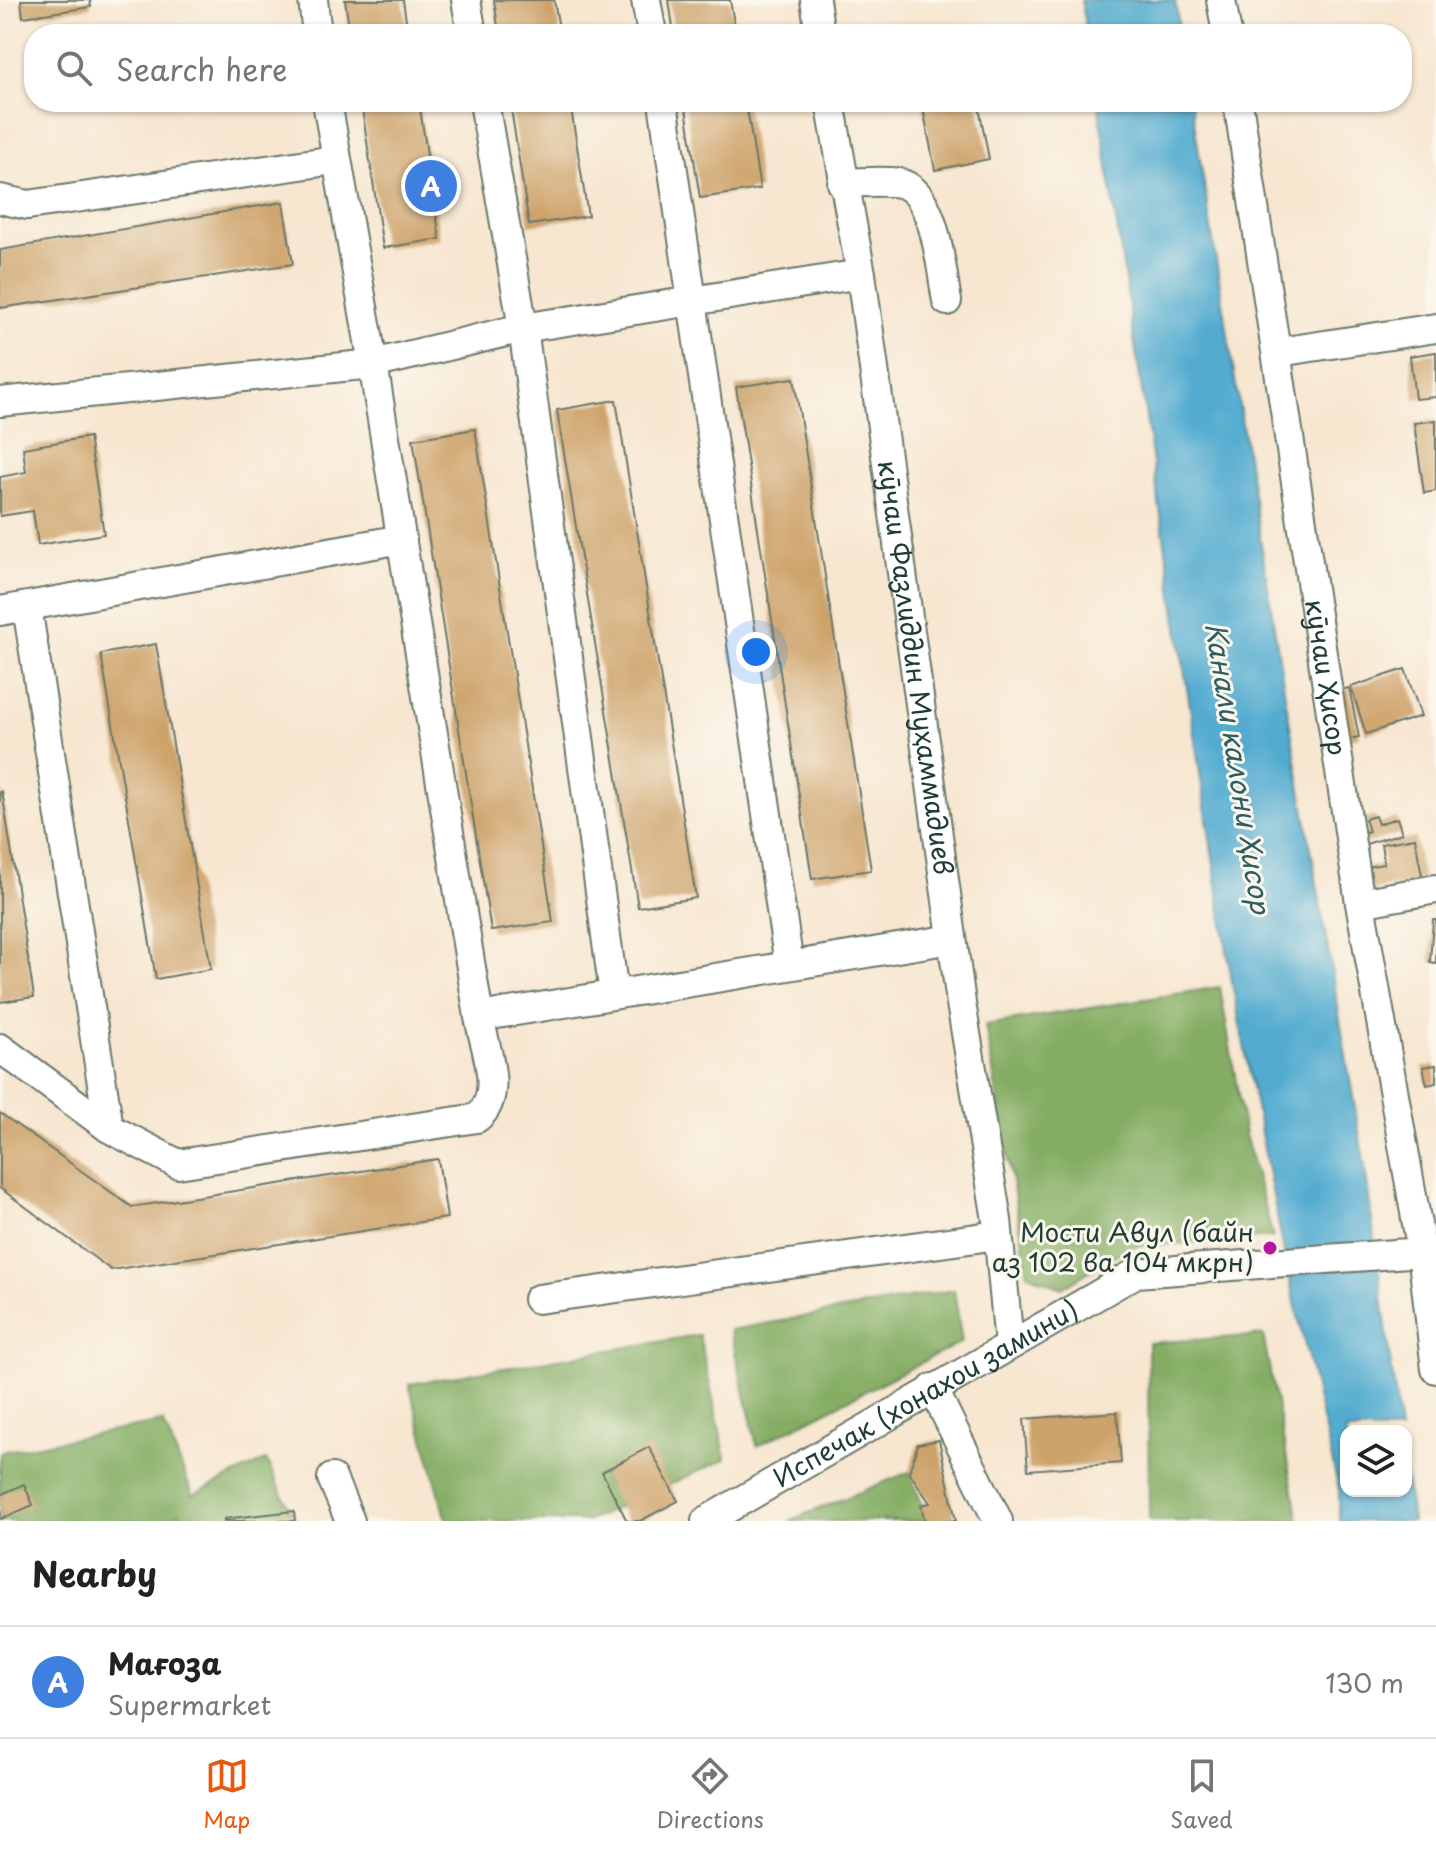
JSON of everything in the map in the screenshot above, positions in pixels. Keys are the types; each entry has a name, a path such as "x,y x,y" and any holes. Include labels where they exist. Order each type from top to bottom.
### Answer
{"street":[{"path":"313,0 316,24"},
{"path":"466,0 470,24"},
{"path":"646,0 650,24"},
{"path":"815,0 819,24"},
{"path":"1221,0 1225,24"},
{"path":"0,1048 109,1128 178,1164 477,1118 488,1109 493,1094 328,112"},
{"path":"486,112 523,328 614,994"},
{"path":"665,112 789,965"},
{"name":"кӯчаи Фазлиддин Муҳаммадиев","path":"831,112 861,274 952,939 998,1235 1009,1344"},
{"name":"кӯчаи Ҳисор","path":"1240,112 1279,352 1360,903 1429,1252 1436,1369"},
{"path":"0,199 28,205 335,160"},
{"path":"842,183 902,184 918,194 928,207 947,301"},
{"path":"0,402 373,364 523,328 861,274"},
{"path":"1279,352 1436,328"},
{"path":"109,1128 14,609 402,539"},
{"path":"1360,903 1436,889"},
{"path":"479,1017 952,939"},
{"path":"538,1299 998,1235"},
{"name":"Испечак (хонахои замини)","path":"706,1521 1136,1273 1429,1252"},
{"path":"933,1388 998,1521"},
{"path":"332,1478 350,1521"}],"green space":[{"path":"1220,987 1245,1135 1273,1237 1129,1247 1062,1288 1028,1274 985,1025"},
{"path":"954,1290 962,1342 757,1446 730,1330"},
{"path":"699,1335 726,1459 588,1521 447,1521 409,1384"},
{"path":"1263,1335 1299,1521 1149,1521 1148,1343"},
{"path":"163,1422 193,1495 266,1460 296,1521 183,1521 179,1513 163,1521 0,1521 0,1452"},
{"path":"909,1472 929,1521 789,1521"}],"water":[{"path":"1081,0 1175,0 1179,24 1085,24"},
{"name":"Канали калони Ҳисор","path":"1100,112 1193,112 1285,695 1365,1168 1399,1425 1340,1425 1340,1497 1409,1497 1412,1521 1339,1521 1339,1490 1288,1273 1232,983"}],"building":[{"path":"21,0 90,0 91,7 23,17"},
{"path":"345,0 403,0 407,24 349,24"},
{"path":"494,0 554,0 558,24 498,24"},
{"path":"669,0 730,0 734,24 673,24"},
{"path":"363,112 421,112 440,239 383,248"},
{"path":"512,112 572,112 588,216 529,225"},
{"path":"687,112 748,112 760,189 700,198"},
{"path":"924,112 980,112 989,159 935,170"},
{"path":"283,202 293,264 0,308 0,250"},
{"path":"1436,352 1436,397 1415,399 1410,356"},
{"path":"794,378 871,870 812,879 736,387"},
{"path":"616,400 696,898 638,907 557,410"},
{"path":"1436,420 1436,491 1424,493 1414,423"},
{"path":"475,429 553,922 491,931 413,439"},
{"path":"89,437 104,534 38,545 33,511 0,516 0,477 26,472 23,448"},
{"path":"156,644 211,969 156,979 101,654"},
{"path":"1405,669 1421,716 1366,734 1351,687"},
{"path":"1349,688 1359,737 1345,740 1335,691"},
{"path":"0,792 34,997 0,1002"},
{"path":"1375,816 1378,824 1397,818 1402,833 1366,844 1362,833 1369,831 1365,819"},
{"path":"1415,838 1423,881 1370,891 1366,867 1384,864 1381,844"},
{"path":"1433,920 1436,920 1436,963 1430,962"},
{"path":"1436,1065 1436,1083 1427,1085 1423,1067"},
{"path":"0,1113 132,1207 438,1159 447,1218 111,1270 0,1188"},
{"path":"1117,1412 1121,1463 1028,1470 1024,1419"},
{"path":"939,1440 956,1521 925,1521 921,1505 930,1503 909,1472 918,1444"},
{"path":"649,1447 678,1501 640,1521 627,1521 602,1472"},
{"path":"24,1484 33,1505 1,1519 0,1495"},
{"path":"294,1511 295,1521 224,1521 224,1519"}],"place":[{"name":"Мағоза","path":"431,186"},
{"name":"Мости Авул (байн аз 102 ва 104 мкрн)","path":"1270,1248"}]}
